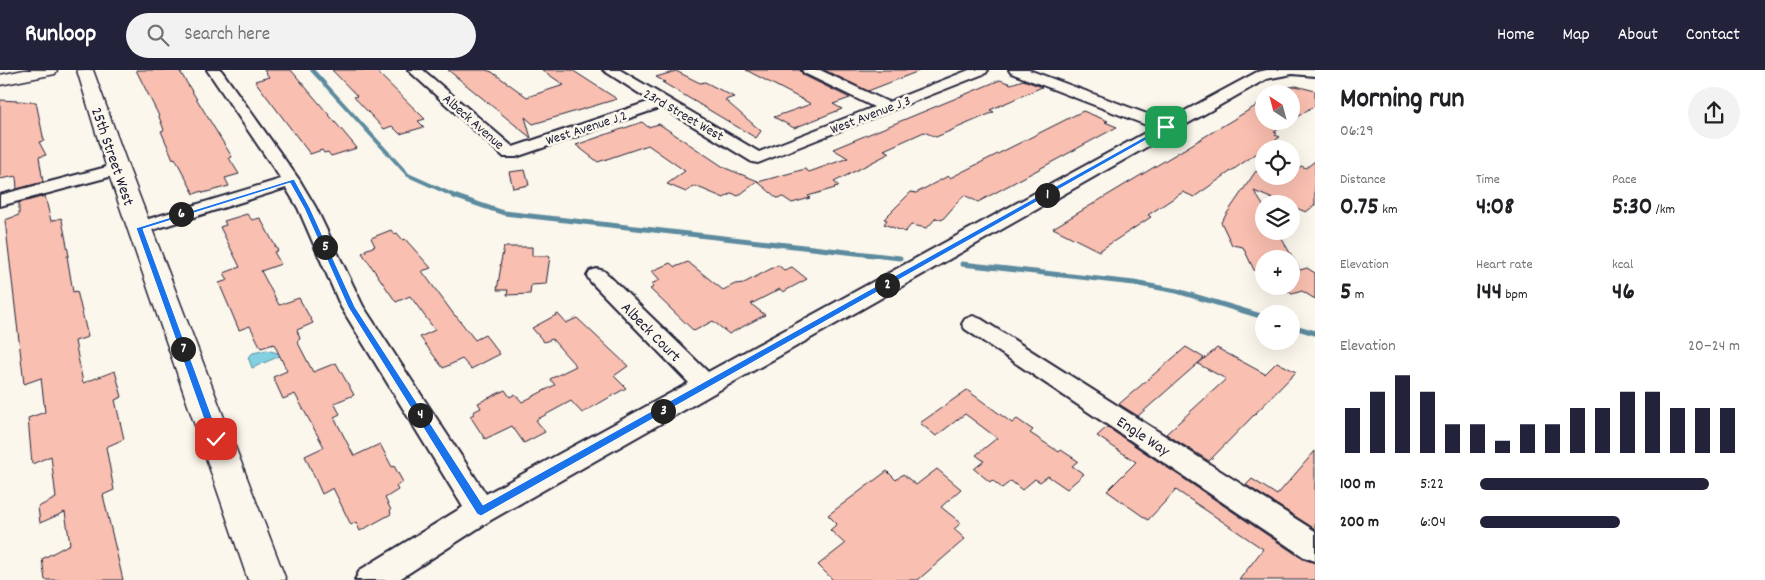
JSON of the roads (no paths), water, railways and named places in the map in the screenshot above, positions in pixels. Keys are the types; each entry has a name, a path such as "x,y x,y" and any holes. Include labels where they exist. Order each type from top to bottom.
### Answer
{"street":[{"path":"0,80 49,70"},
{"name":"25th Street West","path":"85,70 139,228 267,580"},
{"path":"214,70 291,181 307,208 352,307 481,511"},
{"name":"Albeck Avenue","path":"415,70 510,153"},
{"name":"23rd Street West","path":"610,70 758,158"},
{"path":"809,70 887,107"},
{"name":"West Avenue J 3","path":"758,158 981,70"},
{"path":"1016,70 1166,127"},
{"path":"371,580 481,511 1262,75 1293,70 1315,72"},
{"name":"West Avenue J 2","path":"510,153 662,102"},
{"path":"0,201 118,169"},
{"path":"139,228 291,181"},
{"name":"Albeck Court","path":"597,276 707,386"},
{"name":"Engle Way","path":"973,324 1315,547"}],"water":[{"path":"267,350 281,354 252,368 248,357 253,353"}],"waterway":[{"path":"312,70 408,175 457,197"},
{"path":"454,196 504,213 900,258"},
{"path":"962,264 1134,283 1177,291 1255,314"},
{"path":"1300,329 1315,333"}]}
